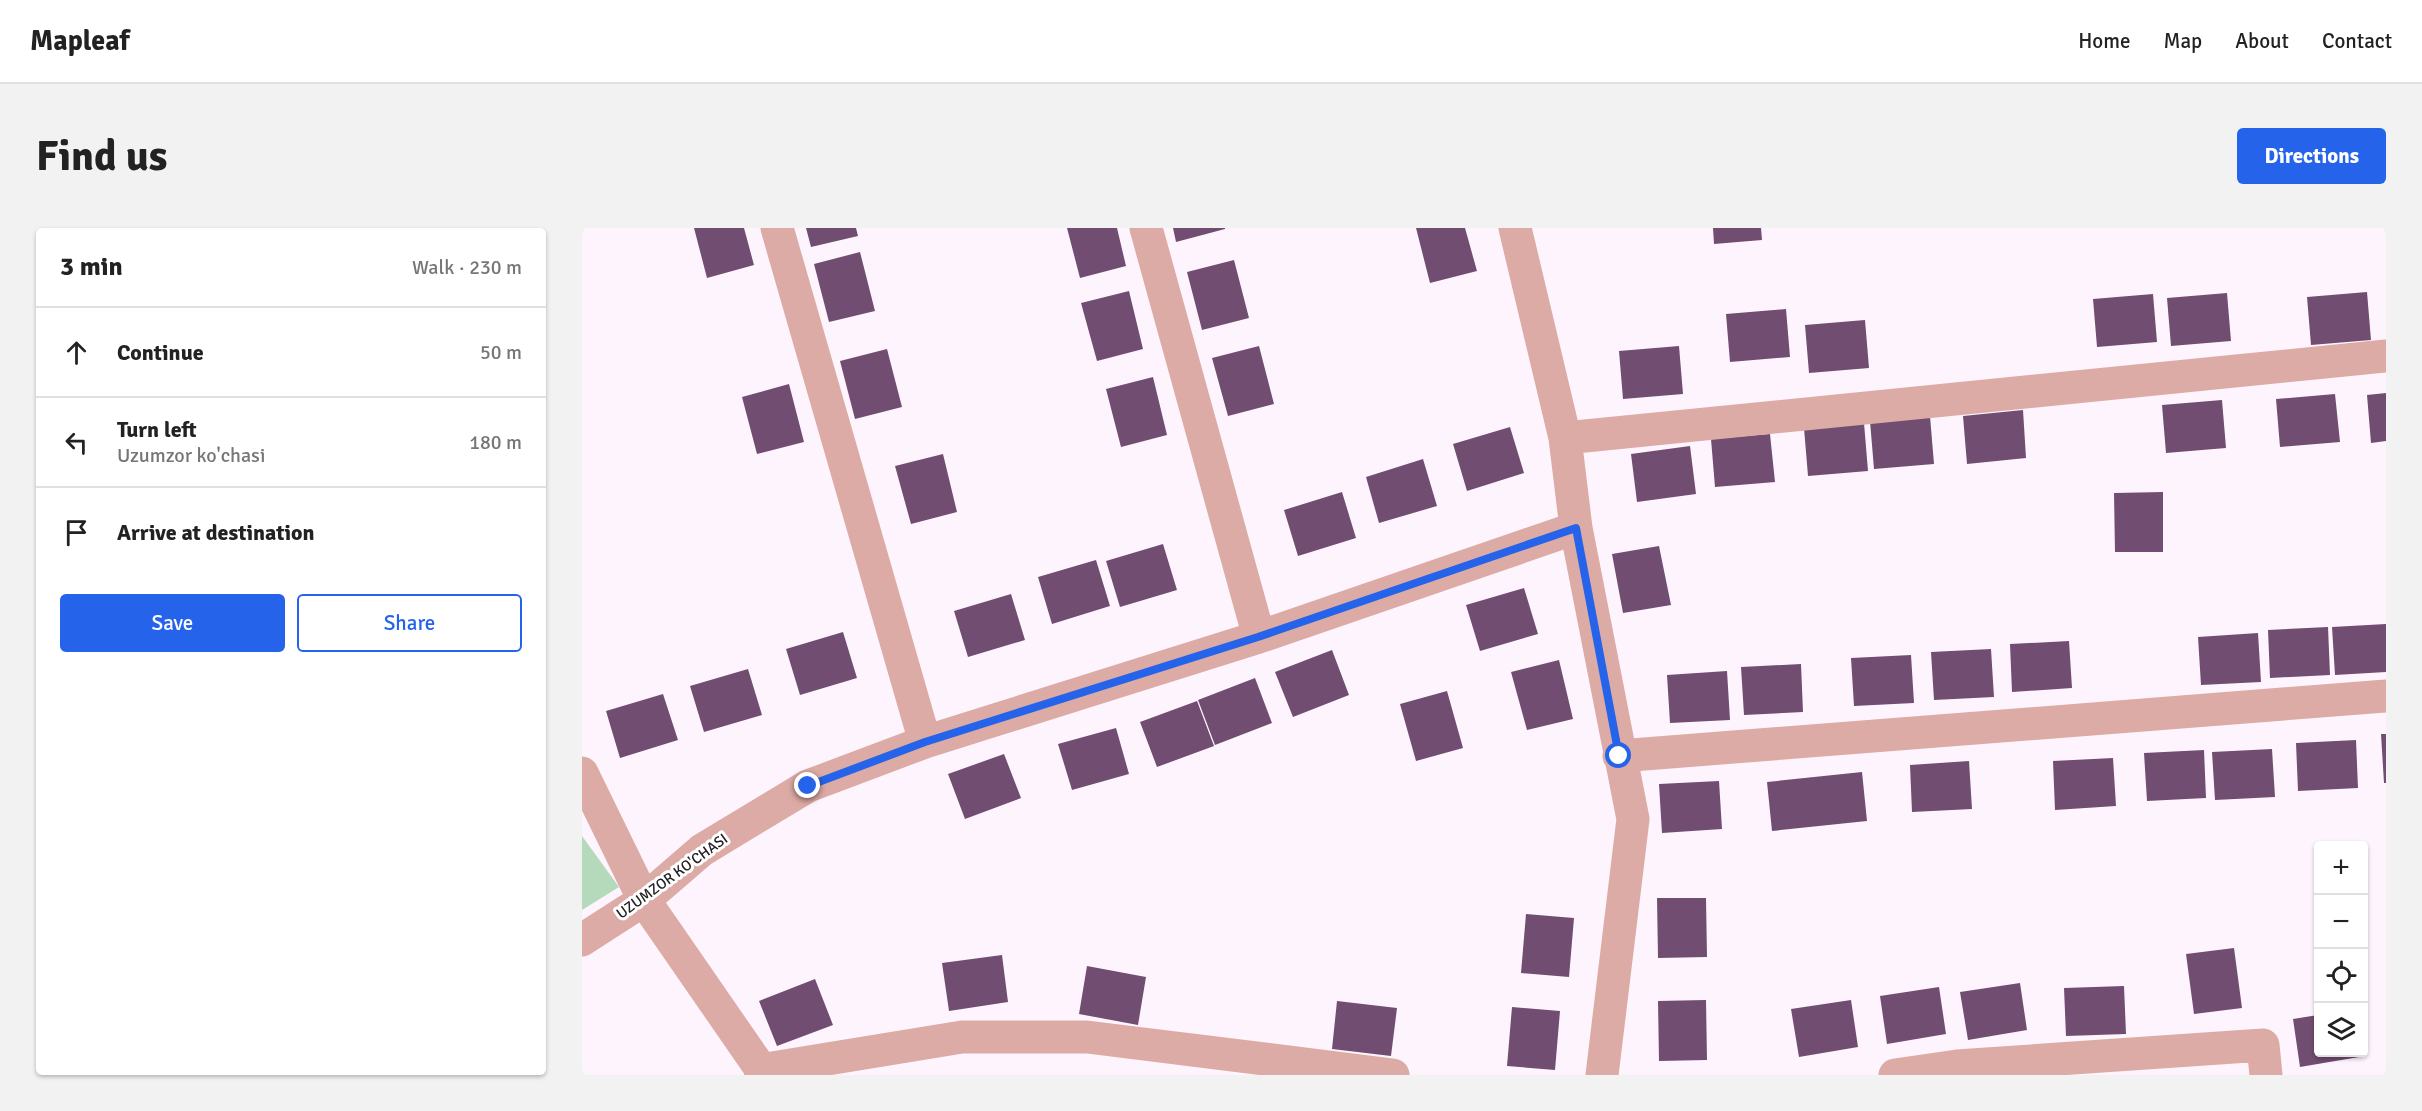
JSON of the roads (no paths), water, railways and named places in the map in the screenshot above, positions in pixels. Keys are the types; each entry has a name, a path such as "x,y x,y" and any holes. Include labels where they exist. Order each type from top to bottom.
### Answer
{"street":[{"path":"777,228 925,742"},
{"path":"1146,228 1258,637"},
{"path":"1515,228 1565,438 1576,528 1619,756 1634,819 1602,1075"},
{"path":"1565,438 2386,356"},
{"name":"UZUMZOR KO'CHASI","path":"582,940 644,900 702,850 808,786 925,742 1258,637 1576,528"},
{"path":"1619,756 2386,696"},
{"path":"582,773 644,900 763,1073 962,1037 1088,1037 1392,1075"},
{"path":"1895,1075 1957,1066 2263,1045 2266,1075"}]}
